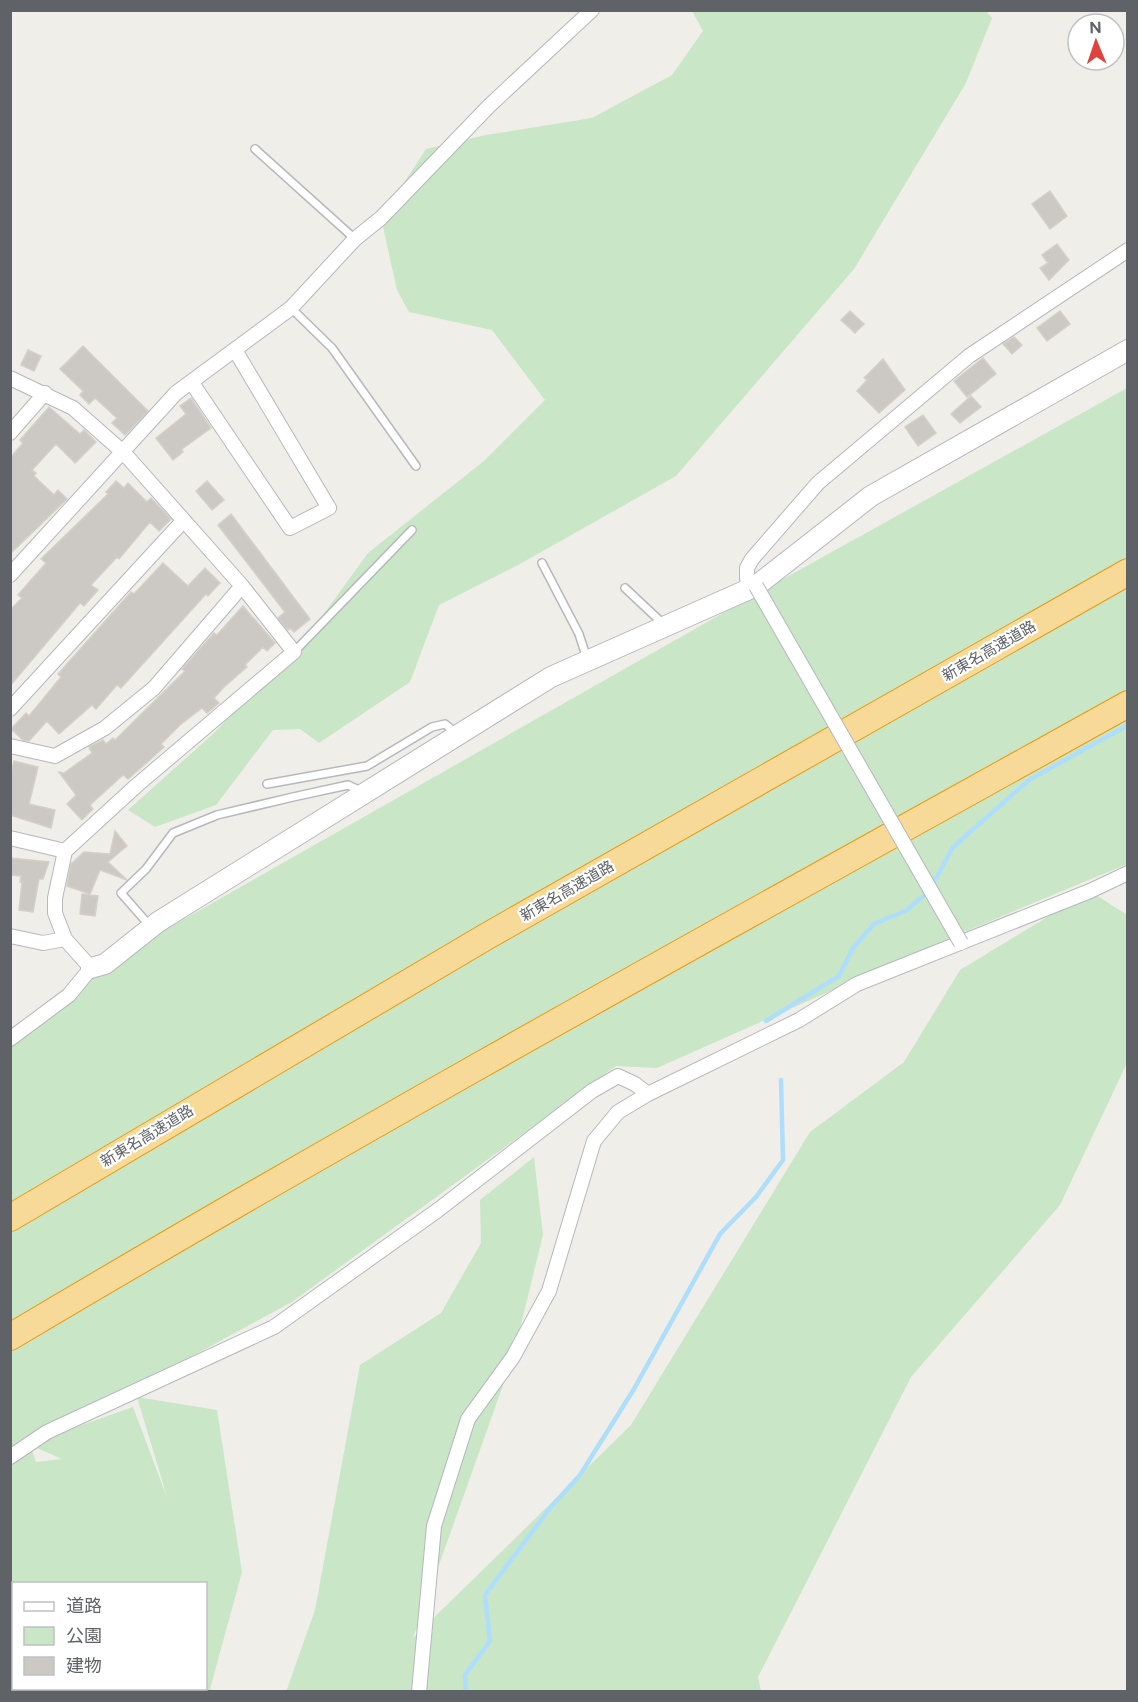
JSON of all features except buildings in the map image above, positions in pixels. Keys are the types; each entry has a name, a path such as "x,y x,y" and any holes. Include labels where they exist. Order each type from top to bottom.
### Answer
{"highway":[{"name":"新東名高速道路","path":"10,1218 489,935 1128,572"},
{"path":"10,1337 158,1249 502,1054 1128,704"}],"street":[{"path":"10,575 124,453 176,393 291,308 355,239 381,218 489,106 592,10"},
{"path":"961,943 756,586 747,579 747,568 752,559 818,483 969,356 1128,249"},
{"path":"192,383 290,528 329,508 235,350"},
{"path":"10,1039 69,995 91,968 105,964 152,928 551,677 756,586 871,496 1128,350"},
{"path":"10,378 73,408 124,453 242,586 294,652 136,786 65,851 55,898 55,913 65,939 91,968"},
{"path":"10,433 45,393"},
{"path":"10,709 183,521"},
{"path":"10,746 55,756 105,728 154,688 242,586"},
{"path":"10,838 65,851"},
{"path":"419,1692 434,1526 468,1419 513,1357 549,1291 594,1141 618,1112 648,1094 799,1020 857,984 1128,873"},
{"path":"10,936 43,943 65,939"},
{"path":"10,1457 47,1432 273,1327 438,1210 592,1091 618,1076 635,1084 648,1094"}],"lane":[{"path":"255,149 355,239"},
{"path":"291,308 332,348 416,466"},
{"path":"294,652 412,530"},
{"path":"542,563 579,634 587,661"},
{"path":"625,588 658,619 663,627"},
{"path":"267,784 367,766 432,728 445,724 458,735"},
{"path":"152,928 121,893 146,869 173,833 217,815 348,786 366,793"}],"green space":[{"path":"692,11 986,11 992,18 966,83 854,269 676,476 518,565 439,605 410,682 319,743 300,729 273,730 216,805 155,827 128,810 214,733 310,633 368,553 484,461 545,400 492,330 409,312 397,290 381,218 426,149 486,135 592,118 672,75 703,31"},
{"path":"1127,388 1127,864 952,937 657,1068 616,1066 292,1302 34,1442 133,1407 168,1500 137,1397 217,1410 242,1572 210,1689 216,1691 36,1691 207,1690 207,1582 12,1582 12,1690 37,1690 11,1692 11,1037 105,964 767,588","holes":["30,1445 62,1459 36,1462"]},
{"path":"1090,891 1127,915 1127,1063 1060,1205 911,1377 758,1677 761,1691 286,1692 315,1610 360,1365 441,1313 481,1243 480,1200 534,1157 543,1235 513,1357 413,1638 631,1425 810,1132 904,1062 960,970"}],"waterway":[{"path":"766,1021 839,976 853,948 874,924 907,910 929,891 953,847 1029,780 1128,725"},
{"path":"466,1692 465,1675 490,1641 485,1595 550,1508 580,1475 634,1389 720,1234 756,1197 783,1160 781,1080"}]}
